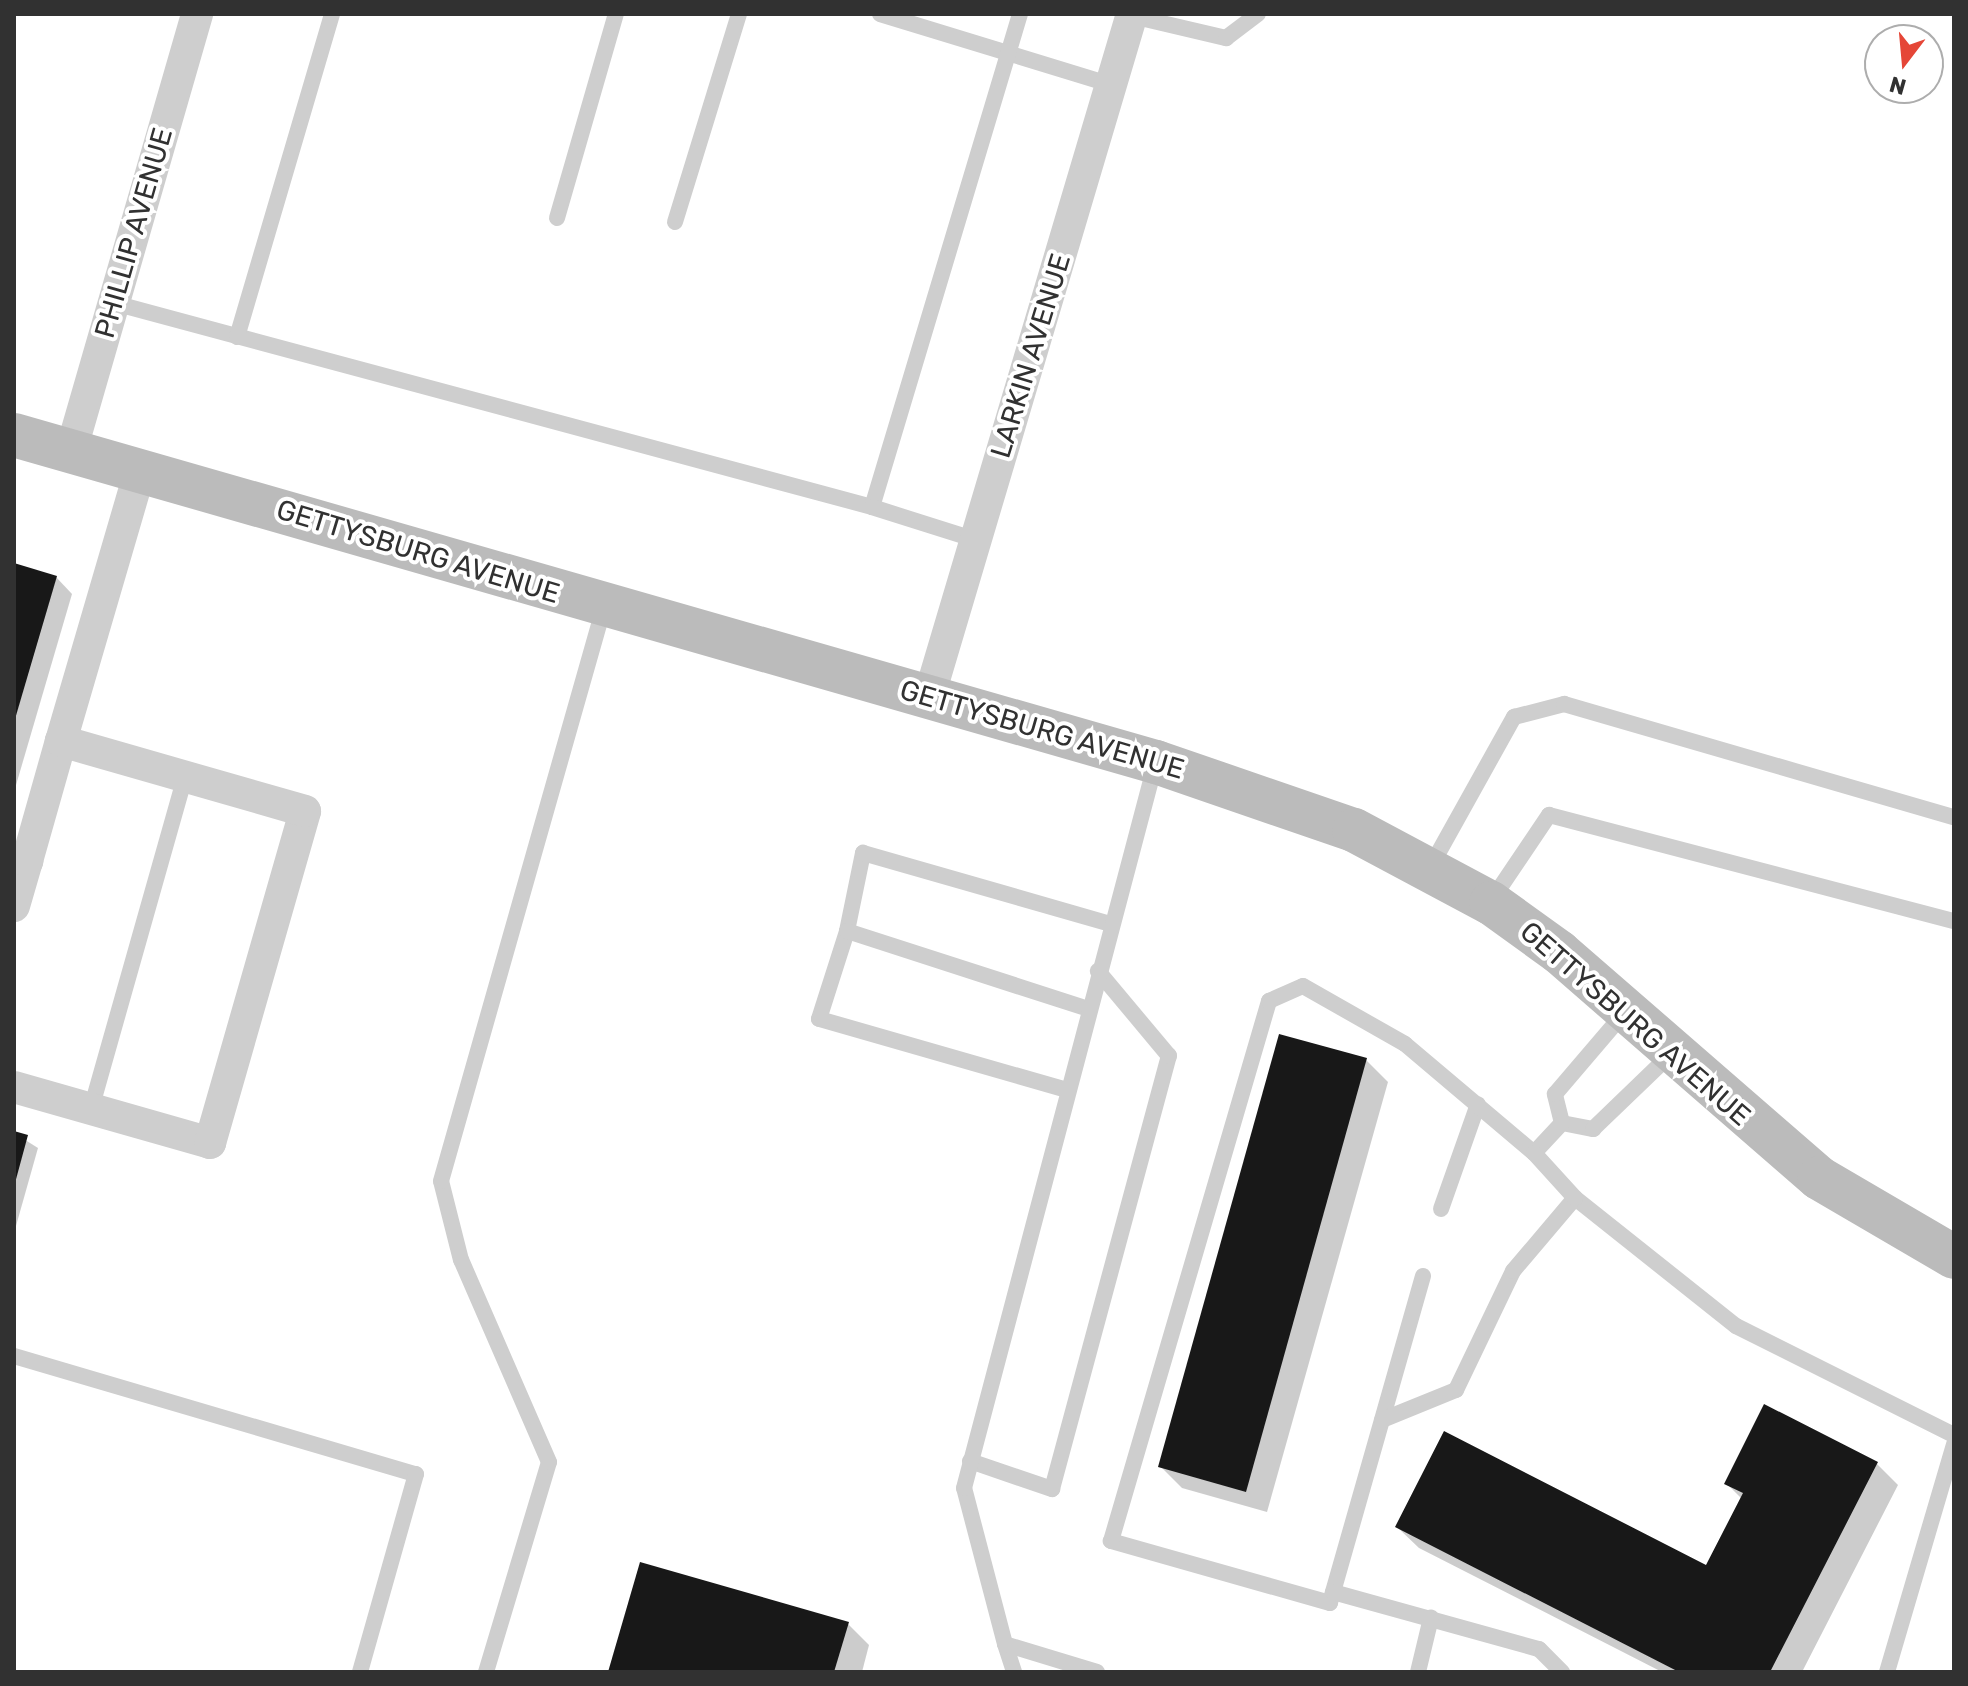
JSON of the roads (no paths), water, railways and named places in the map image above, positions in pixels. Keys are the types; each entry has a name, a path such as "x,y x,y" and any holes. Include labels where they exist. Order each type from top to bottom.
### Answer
{"street":[{"name":"PHILLIP AVENUE","path":"71,451 197,14"},
{"name":"LARKIN AVENUE","path":"929,697 1132,15"},
{"name":"GETTYSBURG AVENUE","path":"14,435 604,607 1268,795 1431,866 1491,903 1625,1012 1819,1178 1954,1257"},
{"path":"14,906 21,859 61,741 140,470"},
{"path":"14,1087 210,1143 305,811 61,741"}],"lane":[{"path":"237,337 332,14"},
{"path":"557,218 616,14"},
{"path":"675,222 739,14"},
{"path":"880,14 1112,85"},
{"path":"872,507 1020,14"},
{"path":"1132,15 1226,38 1258,14"},
{"path":"114,303 872,507 976,540"},
{"path":"486,1672 549,1462 461,1260 441,1181 604,607"},
{"path":"1431,866 1514,717 1564,704 1954,817"},
{"path":"1014,1672 964,1488 1110,924 1156,762"},
{"path":"91,1109 185,777"},
{"path":"1491,903 1549,815 1954,921"},
{"path":"1067,1090 819,1019 847,931 863,853 1110,924"},
{"path":"847,931 1088,1009"},
{"path":"970,1461 1052,1489 1169,1056 1098,971"},
{"path":"1423,1276 1330,1603 1111,1541 1269,1001 1303,986 1405,1044 1534,1153 1575,1198 1736,1326 1954,1435"},
{"path":"1562,1123 1555,1094 1625,1012"},
{"path":"1562,1123 1593,1129 1671,1054"},
{"path":"1441,1209 1478,1104"},
{"path":"1534,1153 1562,1123"},
{"path":"1382,1420 1456,1390 1513,1271 1575,1198"},
{"path":"14,1356 416,1474 360,1672"},
{"path":"1887,1672 1954,1444"},
{"path":"1333,1592 1539,1649 1562,1672"},
{"path":"1418,1672 1431,1618"},
{"path":"1005,1644 1097,1672"}]}
